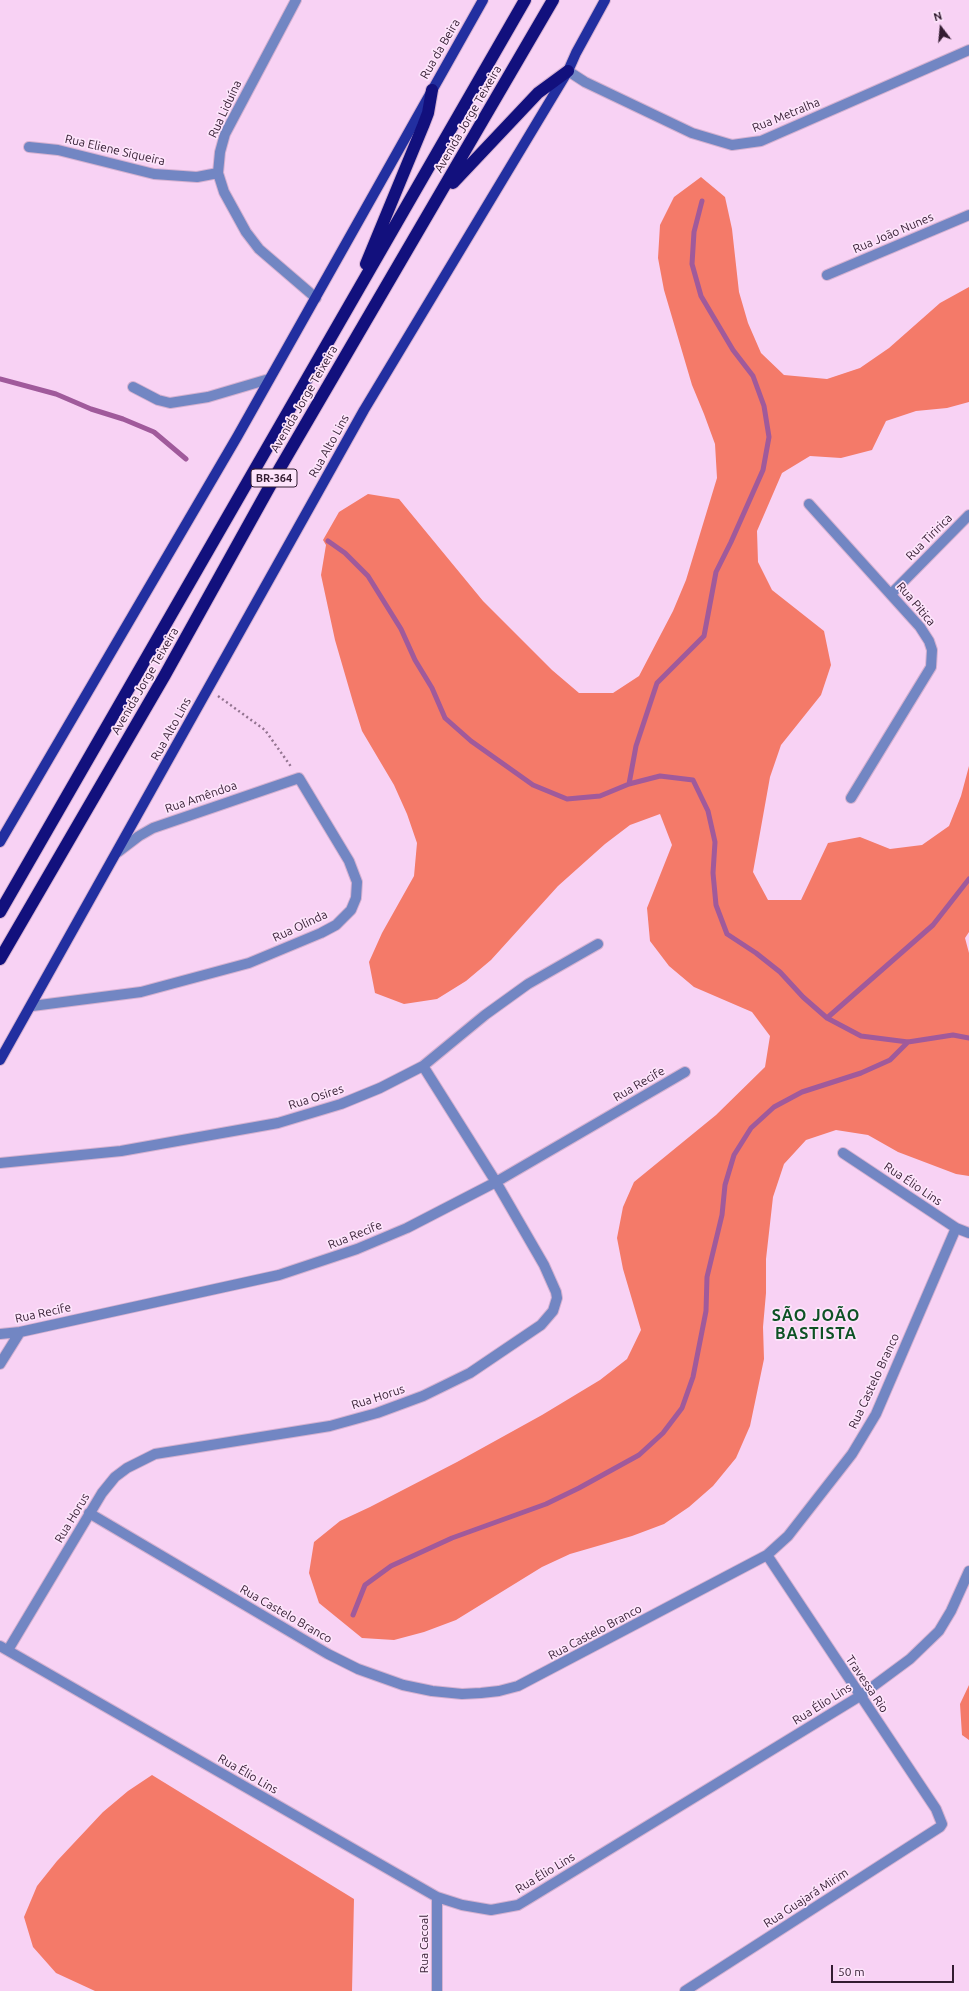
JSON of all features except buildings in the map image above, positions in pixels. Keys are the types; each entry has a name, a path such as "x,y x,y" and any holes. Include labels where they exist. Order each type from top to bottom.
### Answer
{"highway":[{"name":"Avenida Jorge Teixeira","path":"0,912 525,0"},
{"name":"Avenida Jorge Teixeira","path":"0,959 165,675 288,454 441,195 553,0"},
{"path":"441,195 538,93 568,71"},
{"path":"337,328 361,278 423,126 428,113 432,90"}],"main road":[{"name":"Rua da Beira","path":"0,842 141,604 270,380 483,0"},
{"path":"568,71 576,53 605,0"},
{"name":"Rua Alto Lins","path":"0,1060 32,1006 364,410 568,71"}],"street":[{"name":"Rua Liduína","path":"296,0 225,134 220,152 218,173 224,192 246,232 259,249 316,298"},
{"name":"Rua Metralha","path":"568,71 585,82 692,133 710,140 732,145 761,141 969,50"},
{"name":"Rua Eliene Siqueira","path":"29,147 58,150 154,174 197,177 218,173"},
{"name":"Rua João Nunes","path":"828,275 969,215"},
{"path":"133,387 158,400 170,403 208,397 270,380"},
{"name":"Rua Pitica","path":"809,504 920,627 929,641 932,658 931,667 851,798"},
{"name":"Rua Tiririca","path":"891,594 969,515"},
{"name":"Rua Amêndoa","path":"118,852 139,836 153,828 299,778"},
{"name":"Rua Olinda","path":"32,1006 141,992 196,979 249,963 321,934 336,925 346,916 354,904 357,882 349,861 299,778"},
{"name":"Rua Osires","path":"0,1163 121,1151 278,1123 341,1104 380,1088 422,1066 474,1023 528,984 598,944"},
{"name":"Rua Horus","path":"4,1648 102,1493 127,1468 155,1454 186,1448 306,1431 377,1413 423,1396 470,1373 541,1325 553,1311 557,1298 556,1292 544,1265 496,1182 422,1066"},
{"name":"Rua Recife","path":"0,1334 20,1332 279,1275 318,1264 358,1249 407,1228 496,1182 686,1072"},
{"name":"Rua Élio Lins","path":"843,1153 956,1228 969,1233"},
{"name":"Rua Castelo Branco","path":"89,1513 328,1654 358,1669 403,1685 432,1691 462,1694 499,1691 534,1679 767,1555 788,1536 852,1454 876,1414 956,1228"},
{"path":"0,1364 20,1332"},
{"name":"Travessa Rio","path":"767,1555 939,1815 942,1824 940,1827"},
{"name":"Rua Élio Lins","path":"4,1648 437,1897 462,1905 491,1910 518,1905 860,1696 910,1659 939,1631 951,1611 969,1571"},
{"name":"Rua Guajará Mirim","path":"685,1991 940,1827"},
{"name":"Rua Cacoal","path":"437,1897 437,1991"}],"path":[{"path":"209,688 228,705 254,721 265,730 274,740 299,778"}],"shaded area":[{"path":"701,177 725,197 732,229 739,292 748,323 761,353 784,375 827,379 860,368 889,348 940,303 969,287 969,402 947,408 916,411 886,421 872,450 841,458 810,456 782,473 757,531 758,562 772,590 824,631 831,665 821,695 781,745 770,777 753,872 768,900 801,900 828,843 860,837 890,849 922,845 949,826 961,796 969,766 969,932 965,938 969,953 969,1176 956,1174 898,1152 868,1135 836,1130 806,1140 784,1164 773,1197 766,1259 766,1293 763,1327 764,1359 750,1426 736,1458 713,1486 689,1507 664,1524 632,1536 570,1554 542,1567 456,1620 424,1632 394,1640 362,1638 319,1603 309,1573 314,1542 340,1521 457,1462 542,1415 600,1380 627,1359 641,1330 623,1269 617,1238 623,1207 634,1182 716,1115 765,1067 770,1036 752,1012 694,987 669,966 650,941 647,908 672,845 660,814 630,825 605,844 558,886 491,960 466,981 437,999 404,1004 375,993 369,962 382,933 414,876 417,843 407,814 394,785 362,731 353,702 335,640 321,575 326,545 323,540 339,512 368,494 399,499 483,601 552,670 579,693 613,693 639,676 673,611 686,580 717,478 715,444 692,385 664,290 658,258 660,225 674,197"},
{"path":"969,1685 969,1740 962,1735 960,1704"},
{"path":"152,1775 354,1899 352,1991 95,1991 56,1973 33,1947 24,1917 37,1886 57,1861 103,1812 128,1791"}],"waterway":[{"path":"629,784 636,746 657,683 704,636 716,572 763,470 769,437 764,406 753,376 733,350 701,296 692,264 694,232 702,201"},
{"path":"0,379 56,394 91,409 123,419 154,432 186,459"},
{"path":"328,541 345,553 368,576 401,629 415,660 432,688 445,718 471,741 533,785 567,799 600,796 629,784 660,776 693,780 708,811 715,842 713,873 716,905 727,934 756,953 780,972 803,997 827,1018 861,1036 908,1042 953,1035 969,1038"},
{"path":"827,1018 933,925 969,879"},
{"path":"353,1615 365,1585 391,1566 452,1538 546,1504 579,1488 639,1455 663,1433 682,1408 693,1377 706,1311 707,1277 722,1215 725,1185 734,1155 751,1128 774,1107 802,1092 861,1073 890,1060 908,1042"}],"district":[{"name":"SÃO JOÃO BASTISTA","path":"816,1325"}]}
